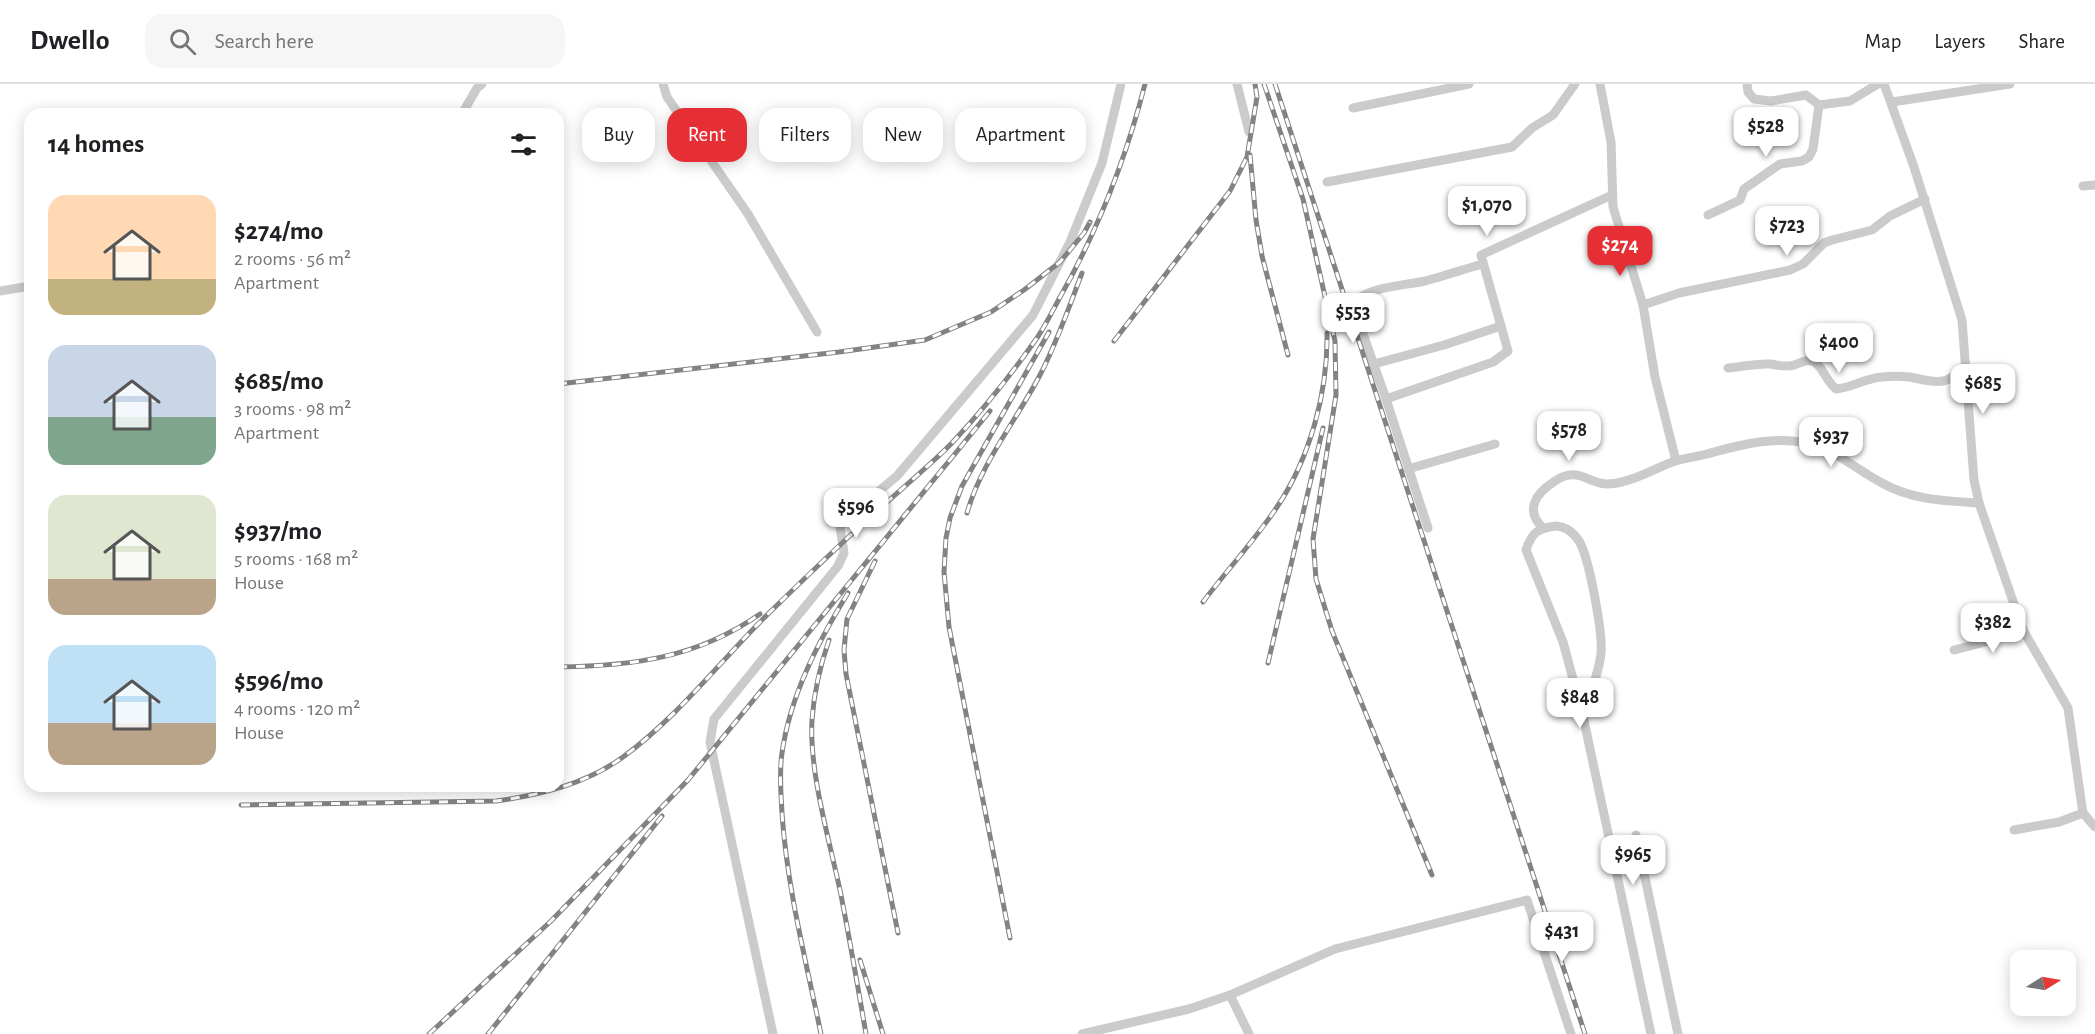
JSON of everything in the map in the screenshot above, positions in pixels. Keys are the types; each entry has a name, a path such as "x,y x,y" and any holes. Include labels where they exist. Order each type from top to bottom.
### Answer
{"street":[{"path":"466,108 482,84"},
{"path":"663,84 667,97 748,214 817,332"},
{"path":"773,1034 710,742 714,719 838,566 844,553 840,526 897,476 1033,315 1070,242 1102,163 1120,84"},
{"path":"1237,84 1249,132"},
{"path":"1353,108 1469,84"},
{"path":"1327,182 1512,147 1532,128 1552,115 1575,84"},
{"path":"1600,84 1611,142 1613,207 1643,304 1655,377 1676,461"},
{"path":"1747,84 1748,92 1754,99 1771,101 1806,95 1819,105 1850,101 1878,84"},
{"path":"1884,84 1925,199 1942,261 1962,320 1974,480 1979,503 2023,629 2068,708 2084,813 2095,827"},
{"path":"1892,102 2010,84"},
{"path":"1708,215 1740,200 1744,189 1780,164 1802,161 1809,157 1813,149 1819,105"},
{"path":"2083,186 2095,184"},
{"path":"1386,399 1493,362 1508,351 1481,255 1612,195"},
{"path":"1643,304 1679,293 1790,270 1803,264 1824,243 1872,230 1890,216 1925,199"},
{"path":"1428,528 1353,302 1360,296 1378,290 1403,283 1423,281 1483,264"},
{"path":"0,291 24,287"},
{"path":"1374,364 1444,345 1501,326"},
{"path":"1728,368 1770,364 1782,367 1811,361 1816,363 1830,385 1836,389 1843,389 1863,380 1880,377 1946,381 1966,365"},
{"path":"1543,528 1534,520 1535,500 1543,489 1558,479 1576,475 1605,484 1624,482 1676,461 1748,443 1781,441 1808,444 1828,450 1883,484 1908,495 1940,501 1979,503"},
{"path":"1408,469 1495,444"},
{"path":"1583,716 1601,656 1601,634 1584,553 1578,540 1564,527 1543,528 1531,537 1526,550 1563,642 1583,716 1651,1034"},
{"path":"1954,650 2023,629"},
{"path":"2014,830 2059,822 2084,813"},
{"path":"1636,836 1678,1034"},
{"path":"1082,1034 1157,1018 1230,995 1335,949 1527,900 1571,1034"},
{"path":"1230,995 1249,1034"}],"railway":[{"path":"564,786 609,766 663,724 752,630 849,536 933,462 985,406 1017,366 1046,324 1086,248 1129,140 1145,84"},
{"path":"1114,341 1230,191 1247,157 1257,97 1255,84"},
{"path":"1264,84 1303,199 1335,341 1336,395 1313,539 1316,579 1332,631 1432,875"},
{"path":"1275,84 1585,1034"},
{"path":"1250,155 1262,256 1288,355"},
{"path":"564,383 925,340 991,312 1024,290 1060,262 1090,222"},
{"path":"967,513 990,459 1046,363 1082,273"},
{"path":"1010,938 949,627 944,572 946,538 950,518 962,486 1049,332"},
{"path":"1203,602 1277,507 1299,467 1308,446 1320,401 1327,333"},
{"path":"429,1034 551,921 688,780 990,411"},
{"path":"1268,663 1323,428"},
{"path":"875,561 847,619 844,650 846,674 898,933"},
{"path":"821,1034 788,869 780,783 786,732 798,690 816,650 848,593"},
{"path":"564,667 612,664 664,657 712,641 760,614"},
{"path":"829,640 818,679 812,720 812,741 821,808 844,912 866,1034"},
{"path":"241,805 496,801 546,792"},
{"path":"488,1034 662,816"},
{"path":"860,960 883,1034"}]}
